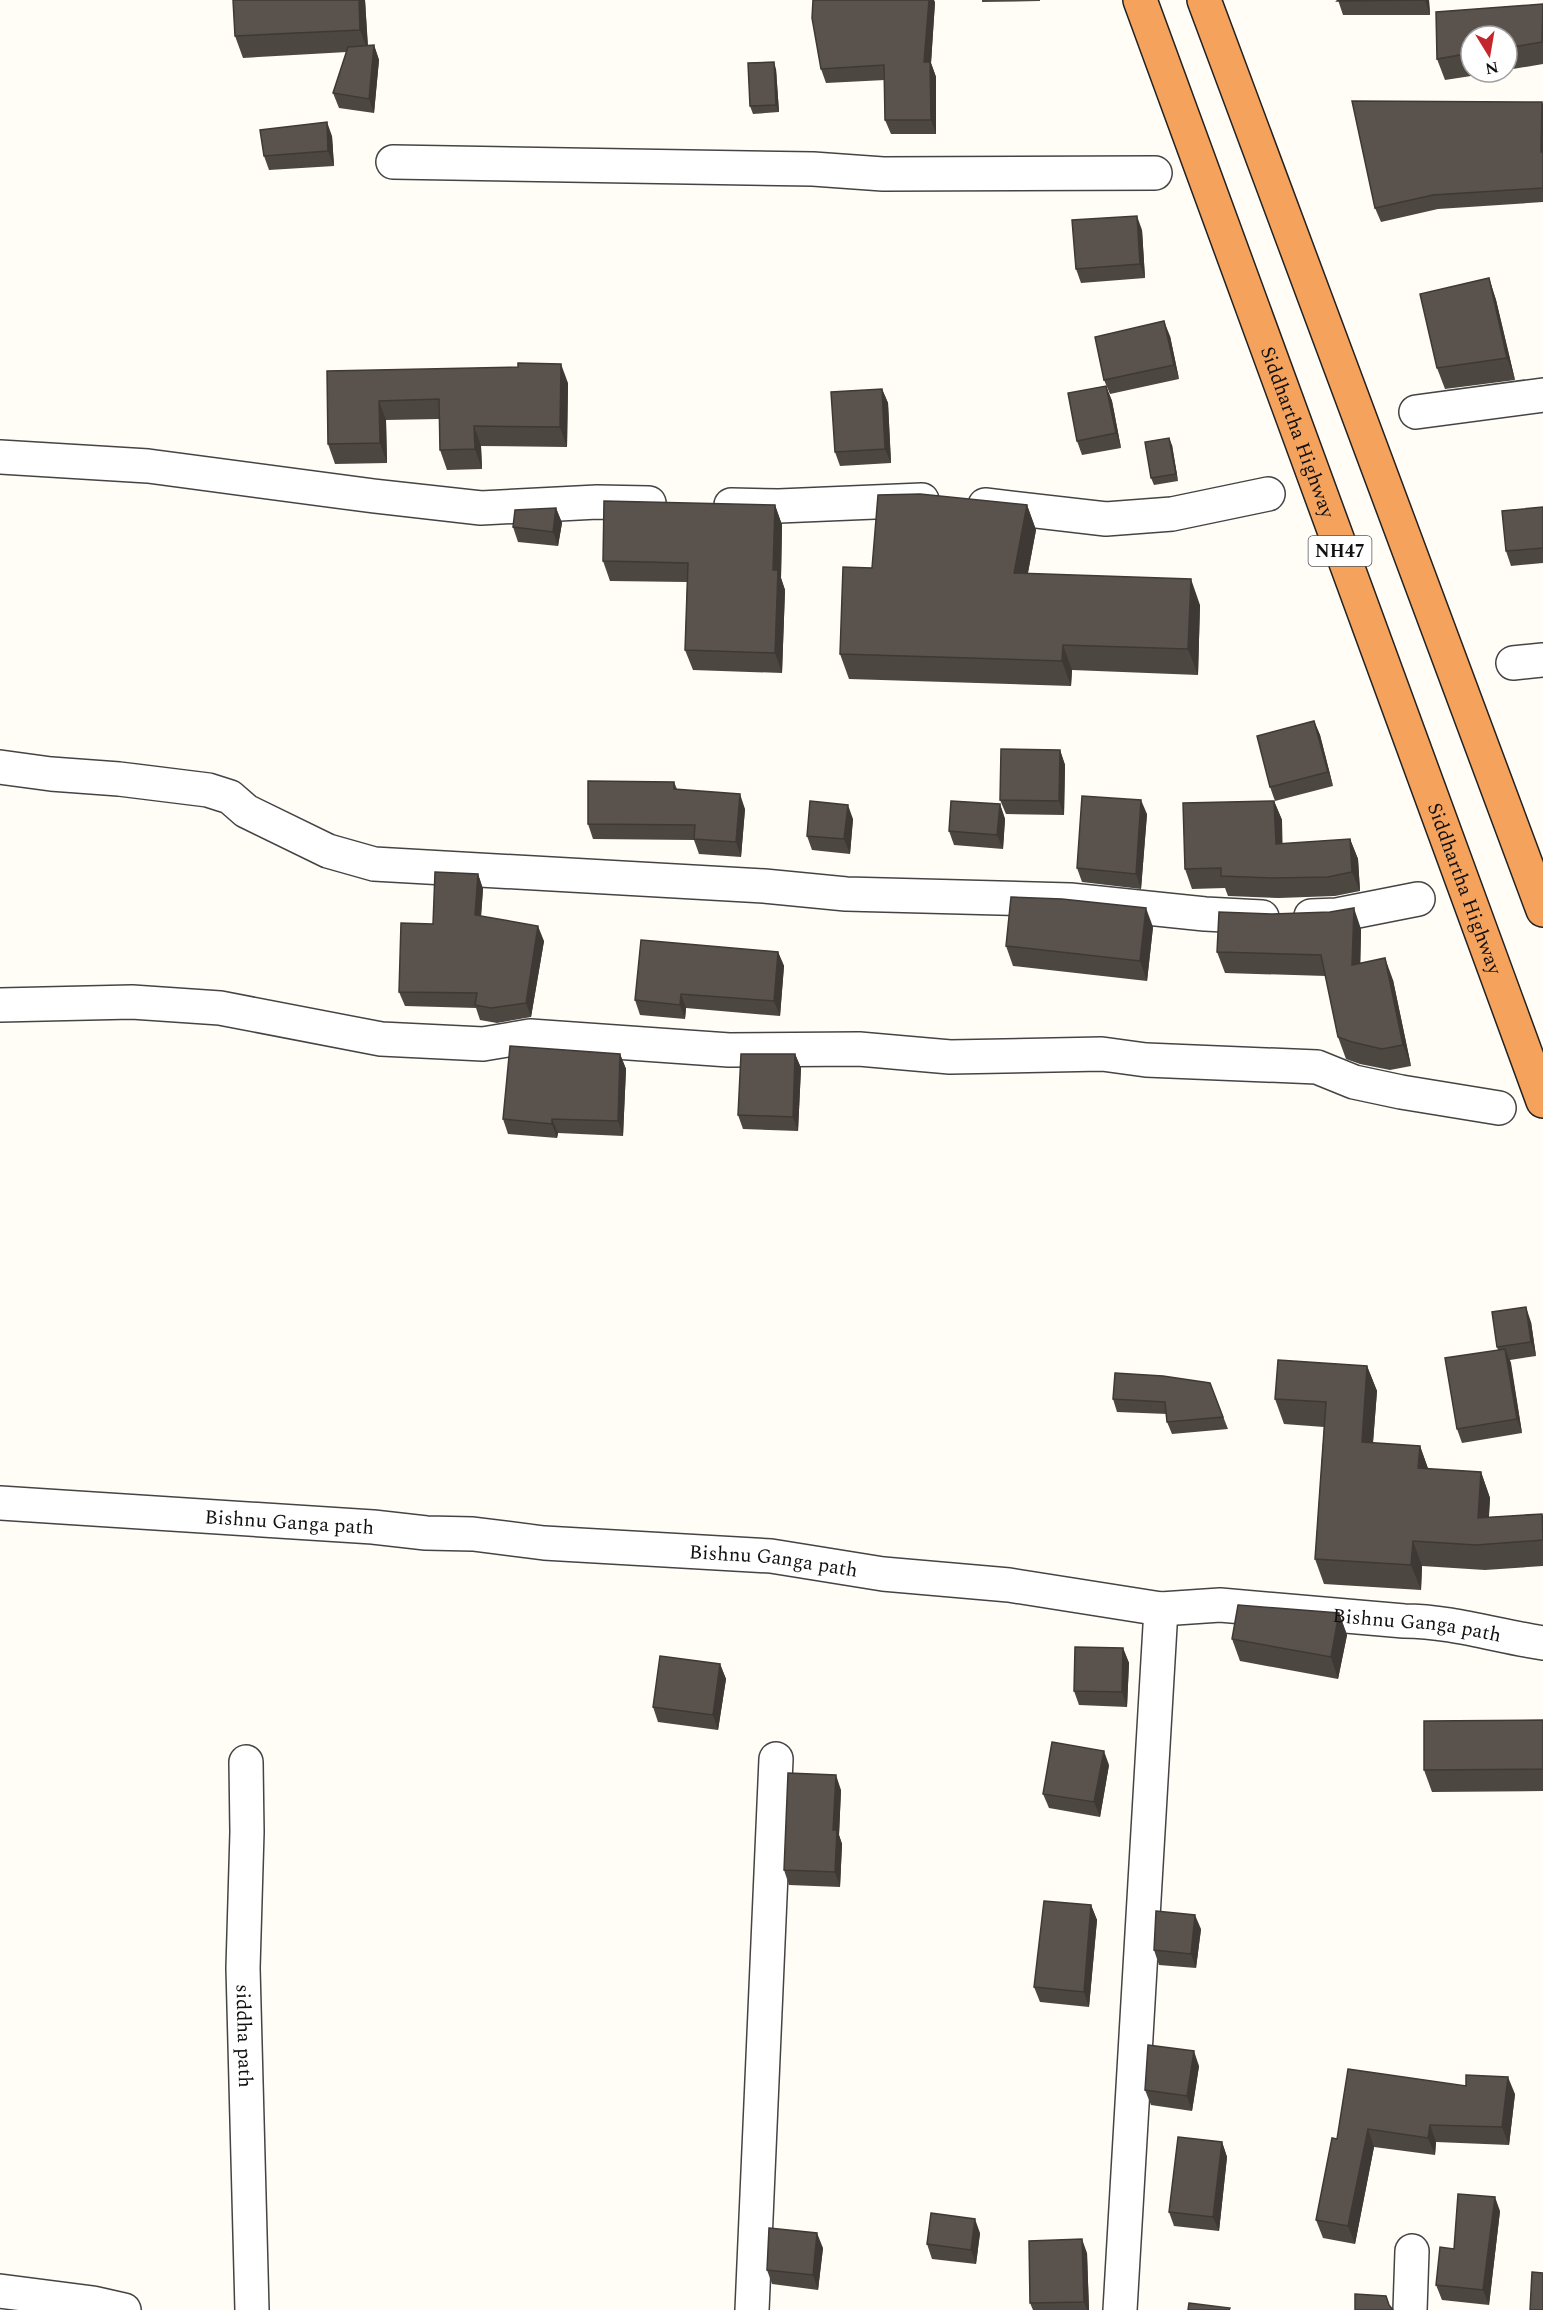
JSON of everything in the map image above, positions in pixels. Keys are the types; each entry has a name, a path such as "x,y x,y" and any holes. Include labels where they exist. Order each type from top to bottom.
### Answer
{"highway":[{"name":"Siddhartha Highway","path":"1140,0 1543,1101"},
{"path":"1204,0 1543,910"}],"street":[{"path":"393,162 813,169 883,174 1155,173"},
{"path":"1416,412 1543,395"},
{"path":"0,457 148,466 481,508 597,502 779,506 847,502 955,501 1106,519 1172,514 1268,494"},
{"path":"0,767 208,790 230,797 246,811 328,851 374,864 764,886 846,894 1070,900 1205,915 1279,917 1337,915 1418,899"},
{"path":"0,1005 132,1002 209,1008 381,1039 483,1044 530,1036 729,1050 859,1048 950,1057 1102,1053 1146,1060 1317,1066 1354,1082 1499,1108"},
{"name":"Bishnu Ganga path","path":"0,1503 373,1527 426,1533 473,1534 544,1543 771,1556 883,1574 1009,1585 1161,1609 1220,1605 1404,1621 1432,1621 1503,1637 1543,1643"},
{"path":"1120,2310 1161,1609"},
{"path":"752,2310 776,1759"},
{"name":"siddha path","path":"246,1762 247,1832 243,1968 252,2310"},
{"path":"1410,2310 1412,2251"},
{"path":"0,2291 93,2303 124,2310"}],"building":[{"path":"233,0 359,0 360,30 235,36"},
{"path":"813,0 929,0 924,62 930,62 931,120 885,120 884,65 821,69 812,18"},
{"path":"1338,0 1425,0 1337,1"},
{"path":"1543,4 1542,42 1519,46 1519,24 1459,24 1459,55 1437,59 1436,12"},
{"path":"374,45 369,99 333,93 348,47"},
{"path":"774,62 776,105 750,106 748,63"},
{"path":"1352,101 1542,102 1543,188 1433,195 1375,208"},
{"path":"327,122 328,151 264,156 260,130"},
{"path":"1137,216 1140,264 1076,269 1072,220"},
{"path":"1489,278 1507,358 1437,368 1420,294"},
{"path":"1164,321 1174,365 1104,380 1095,337"},
{"path":"518,363 561,364 560,427 474,426 475,449 440,450 439,399 379,401 380,443 328,444 327,371 518,367"},
{"path":"1106,386 1116,433 1077,441 1068,393"},
{"path":"882,389 885,449 835,452 831,392"},
{"path":"1169,438 1176,474 1151,478 1145,442"},
{"path":"920,494 1027,505 1014,573 1191,579 1188,649 1063,645 1062,661 840,654 843,567 872,568 878,495"},
{"path":"604,501 775,505 773,570 778,570 775,653 685,650 688,563 603,561"},
{"path":"1543,507 1543,548 1506,551 1502,511"},
{"path":"556,508 553,532 513,527 515,510"},
{"path":"1314,721 1328,772 1270,787 1257,736"},
{"path":"1001,749 1060,750 1059,801 1000,800"},
{"path":"588,781 674,782 674,789 740,794 736,842 694,839 695,825 588,824"},
{"path":"1082,796 1141,800 1136,874 1077,868"},
{"path":"810,801 848,805 844,839 807,836"},
{"path":"951,801 1000,804 997,835 949,831"},
{"path":"1274,801 1276,844 1350,839 1352,872 1328,877 1272,878 1221,876 1221,868 1185,869 1183,803"},
{"path":"435,872 478,874 475,915 538,926 526,1003 491,1008 475,1005 477,993 399,992 401,923 433,924"},
{"path":"1011,897 1062,899 1146,908 1140,961 1006,946"},
{"path":"1354,908 1352,965 1385,958 1403,1045 1382,1049 1338,1037 1321,955 1217,952 1219,912 1272,914 1330,912"},
{"path":"641,940 778,952 774,1001 681,994 680,1005 635,1000"},
{"path":"510,1046 620,1054 618,1121 552,1119 552,1124 503,1119"},
{"path":"741,1054 795,1054 793,1117 738,1115"},
{"path":"1526,1307 1531,1342 1497,1347 1492,1312"},
{"path":"1505,1349 1517,1419 1457,1429 1445,1358"},
{"path":"1278,1360 1367,1366 1362,1442 1420,1446 1418,1468 1481,1472 1478,1518 1542,1514 1543,1540 1476,1545 1413,1541 1411,1565 1315,1559 1326,1402 1275,1399"},
{"path":"1115,1373 1163,1376 1210,1383 1223,1417 1167,1422 1165,1402 1113,1399"},
{"path":"1238,1605 1339,1613 1331,1657 1232,1639"},
{"path":"1075,1647 1123,1648 1122,1692 1074,1691"},
{"path":"660,1656 720,1664 713,1715 653,1707"},
{"path":"1543,1720 1543,1769 1424,1770 1424,1721"},
{"path":"1052,1742 1104,1751 1094,1802 1043,1794"},
{"path":"788,1773 836,1775 833,1830 837,1830 835,1872 784,1870"},
{"path":"1044,1901 1091,1905 1084,1992 1034,1987"},
{"path":"1156,1911 1195,1915 1191,1954 1154,1950"},
{"path":"1148,2045 1194,2051 1187,2096 1145,2090"},
{"path":"1348,2069 1466,2086 1466,2075 1508,2077 1502,2127 1430,2125 1428,2138 1368,2129 1348,2226 1316,2220 1332,2138 1337,2139"},
{"path":"1178,2137 1222,2142 1213,2217 1169,2212"},
{"path":"1458,2194 1495,2197 1483,2290 1436,2285 1440,2247 1454,2249"},
{"path":"931,2213 975,2219 971,2250 927,2244"},
{"path":"769,2228 817,2233 813,2275 767,2270"},
{"path":"1082,2239 1084,2302 1030,2303 1029,2241"},
{"path":"1532,2272 1543,2273 1543,2310 1530,2310"},
{"path":"1355,2294 1386,2296 1393,2310 1355,2310"},
{"path":"1189,2303 1230,2308 1229,2310 1188,2310"}]}
